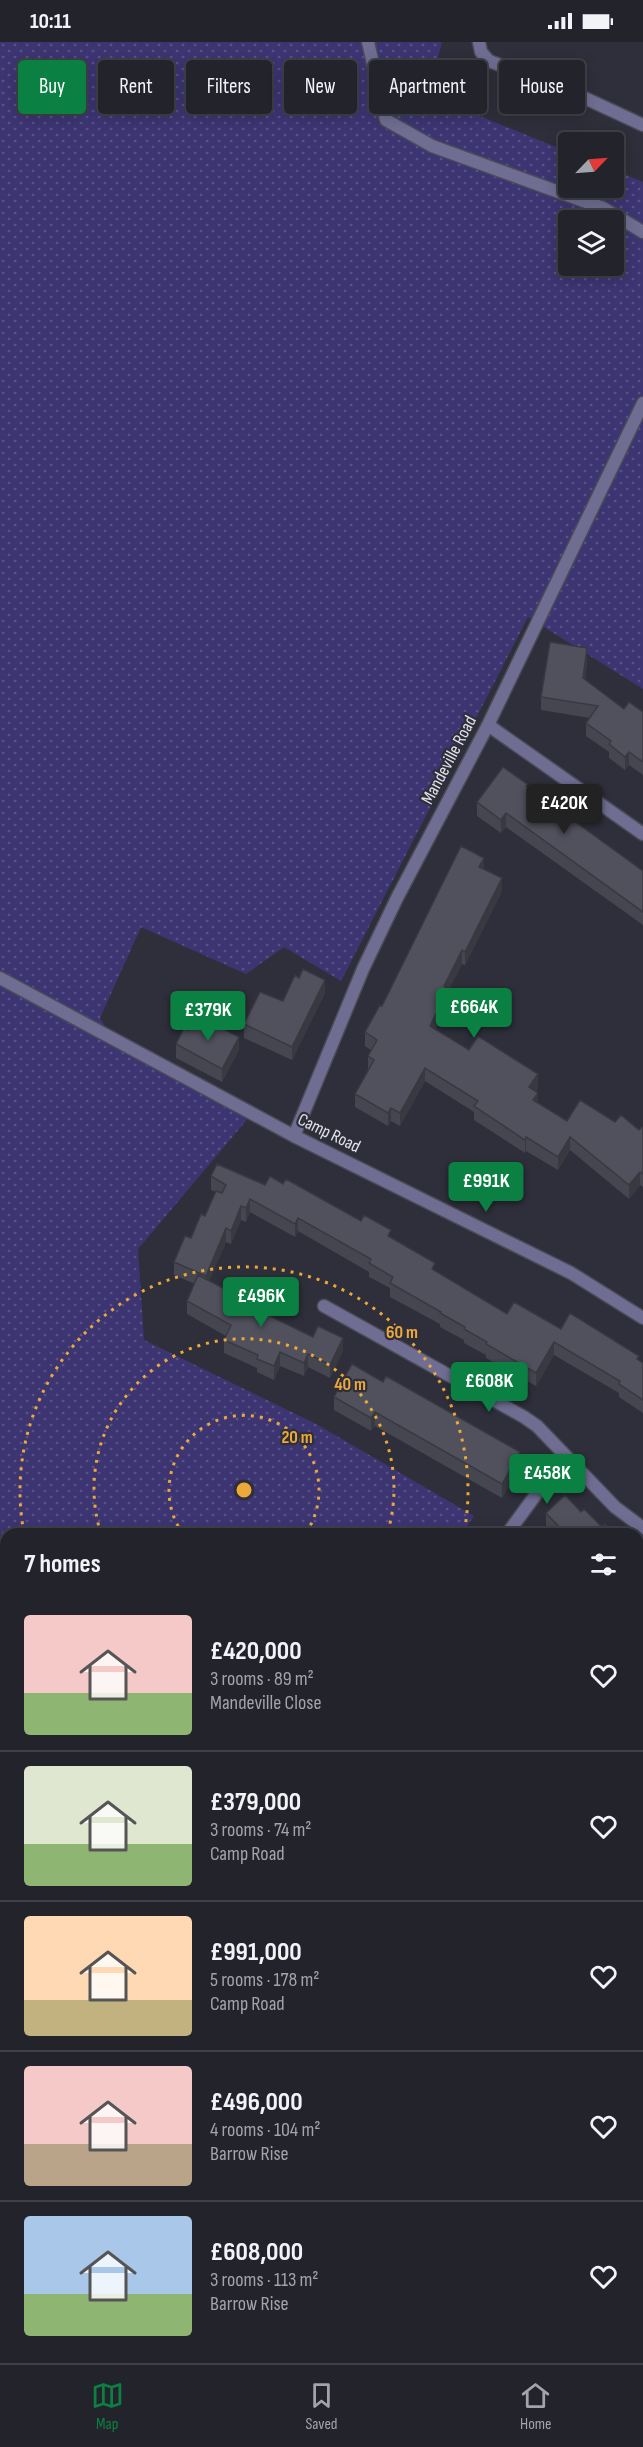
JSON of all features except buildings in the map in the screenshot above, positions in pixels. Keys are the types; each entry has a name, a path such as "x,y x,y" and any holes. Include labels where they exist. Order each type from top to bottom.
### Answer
{"street":[{"path":"368,42 386,120 432,146 603,208 643,232"},
{"path":"479,42 481,52 489,61 561,87 643,125"},
{"name":"Mandeville Road","path":"294,1136 363,969 397,898 488,725 643,403"},
{"path":"488,725 643,834"},
{"name":"Camp Road","path":"0,978 294,1136 571,1273 643,1318"},
{"path":"324,1306 511,1408 537,1426 615,1507 643,1528"},
{"path":"511,1528 548,1478 568,1458"}],"shaded area":[{"path":"0,42 442,42 437,60 369,60 369,114 475,114 558,148 558,198 624,198 624,174 643,182 643,689 528,617 341,981 284,947 246,974 141,927 100,1018 115,1044 250,1116 138,1249 144,1340 316,1424 474,1516 466,1528 0,1528"}]}
